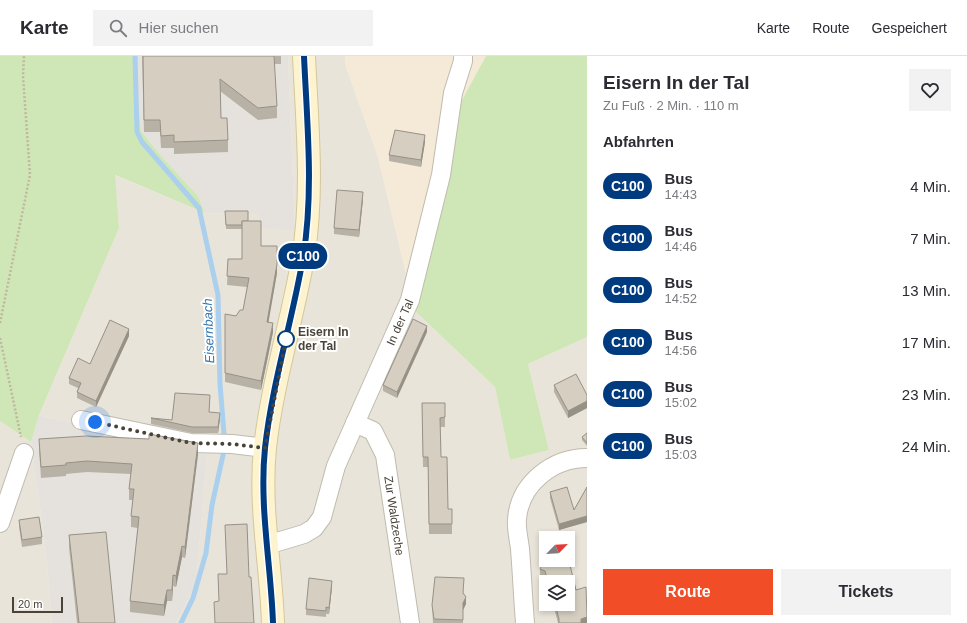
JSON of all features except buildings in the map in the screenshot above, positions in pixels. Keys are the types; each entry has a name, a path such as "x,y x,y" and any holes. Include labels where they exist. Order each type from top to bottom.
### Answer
{"main road":[{"path":"273,623 264,496 265,448 273,401 300,276 306,229 308,153 304,56"}],"street":[{"name":"In der Tal","path":"267,545 304,534 314,528 322,517 336,466 410,300 441,175 453,93 463,61 463,56"},
{"path":"81,420 191,443 226,444 265,448"},
{"name":"Zur Waldzeche","path":"355,423 373,431 385,455 410,623"},
{"path":"0,523 24,453"},
{"path":"526,623 517,519 522,501 530,486 542,473 556,464 568,459 587,458"}],"path":[{"path":"0,323 30,175 24,56"},
{"path":"0,338 24,453"}],"shaded area":[{"path":"135,56 288,56 295,229 261,228 259,214 205,213 198,196 163,158 141,131"},
{"path":"288,56 345,56 345,64 378,157 415,311 495,387 510,460 549,450 528,364 587,337 587,623 176,623 196,584 207,455 39,415 119,228 114,175 205,213 259,214 295,228"},
{"path":"345,56 486,56 462,100 415,311 378,157 345,64"},
{"path":"39,415 207,455 196,584 176,623 52,623 46,552 31,442"},
{"path":"0,421 31,442 46,552 52,623 0,623"}],"green space":[{"path":"0,56 135,56 141,131 163,158 198,196 205,213 115,175 119,228 39,415 31,442 0,421"},
{"path":"486,56 587,56 587,337 528,364 549,450 510,460 495,387 415,311 462,100"}],"waterway":[{"name":"Eisernbach","path":"135,56 137,132 142,142 199,208 218,295 220,384 225,446 212,505 206,553 193,598 181,623"}],"bus line":[{"name":"C100","path":"273,623 264,496 265,448 273,401 303,257 306,229 308,153 304,56"}],"place":[{"name":"Eisern In der Tal","path":"286,339"}],"route":[{"path":"95,422 191,443 232,444 265,448 286,339"}]}
